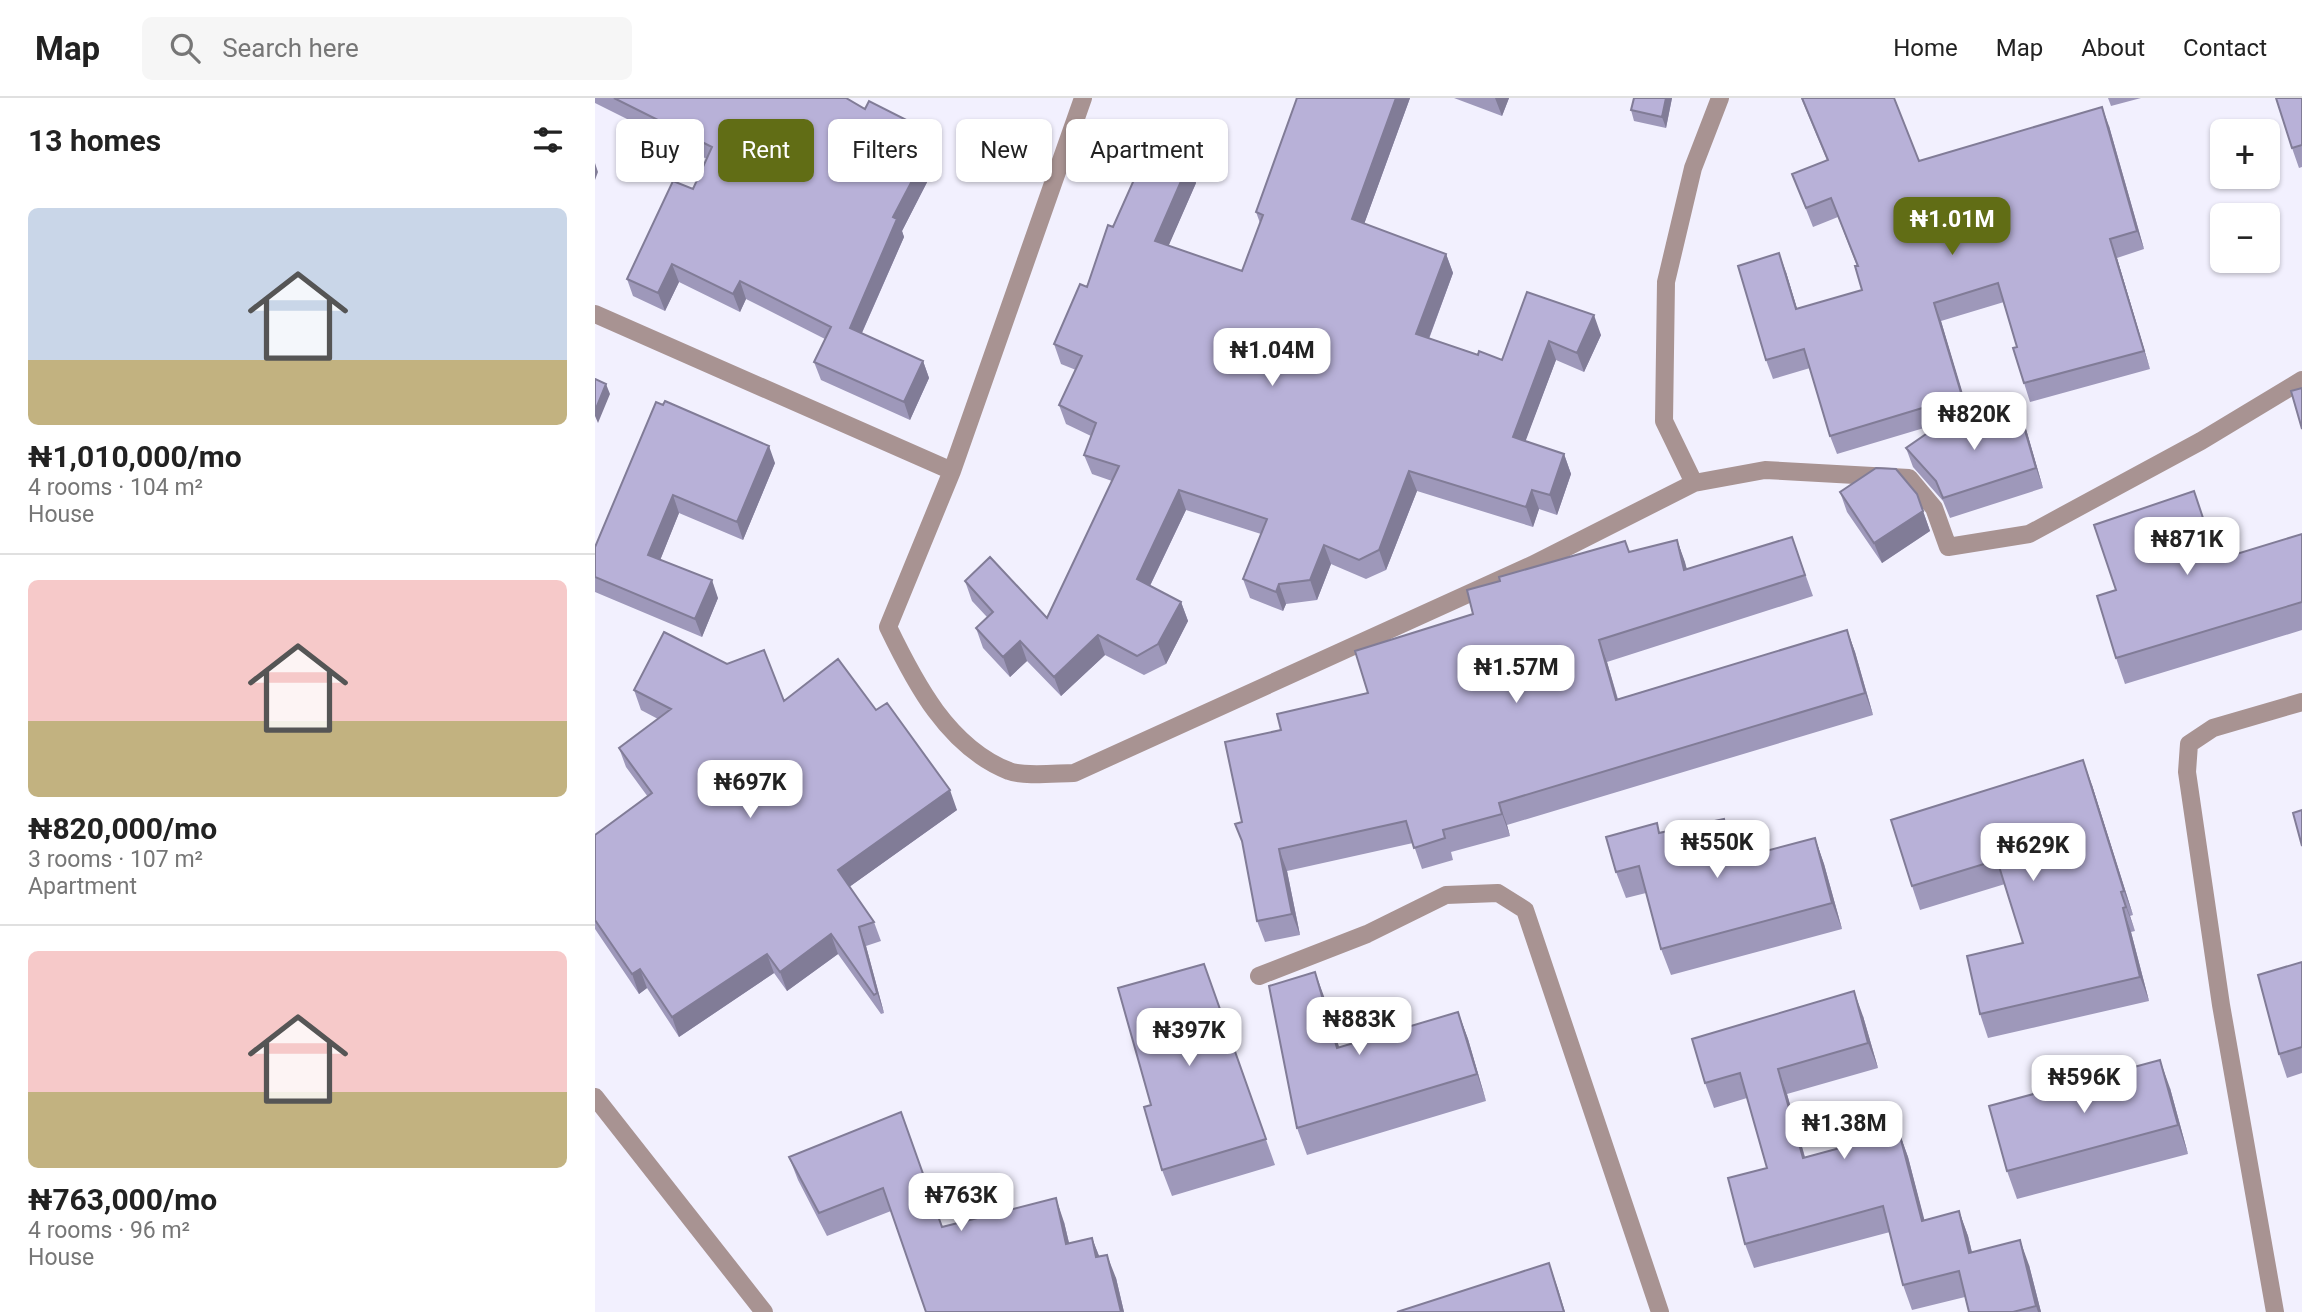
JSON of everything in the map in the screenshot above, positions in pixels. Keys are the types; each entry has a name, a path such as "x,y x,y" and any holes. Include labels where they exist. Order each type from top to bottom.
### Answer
{"street":[{"path":"1083,98 953,471 888,627 915,684 958,739 1011,772 1074,773 1532,565 1694,483 1765,470 1909,478 1934,508 1948,547 2029,534 2201,442 2302,380"},
{"path":"1694,483 1664,421 1666,282 1693,167 1720,98"},
{"path":"595,314 953,471"},
{"path":"2275,1312 2221,1006 2187,772 2189,744 2213,728 2302,702"},
{"path":"1259,976 1367,934 1446,895 1498,893 1525,910 1660,1312"},
{"path":"595,1097 764,1312"}],"building":[{"path":"614,98 846,98 865,109 869,101 904,119 828,119 828,182 911,182 893,217 897,219 850,328 923,361 904,402 814,362 831,327 740,281 733,294 672,264 658,293 627,279 673,182 693,189 696,182 704,182 704,165 712,147 704,143 704,119 656,119"},
{"path":"1297,98 1396,98 1352,219 1446,254 1416,334 1478,355 1479,351 1502,360 1527,292 1594,315 1577,353 1549,341 1513,437 1564,454 1550,495 1532,490 1526,507 1409,471 1379,550 1359,560 1324,545 1310,580 1279,584 1276,592 1243,579 1267,519 1179,490 1137,579 1181,602 1158,644 1137,656 1098,635 1054,677 1020,641 1003,657 976,628 993,612 965,581 990,557 1047,618 1119,466 1084,455 1096,423 1059,405 1082,356 1054,344 1080,284 1087,287 1108,225 1113,227 1133,182 1181,182 1155,241 1242,271 1263,215 1256,212"},
{"path":"1634,98 1666,98 1662,117 1631,110"},
{"path":"1802,98 1894,98 1919,161 2102,107 2137,231 2110,239 2144,351 2024,383 2013,348 2017,347 1998,283 1934,303 1962,396 1830,436 1804,349 1766,360 1738,266 1779,253 1796,309 1862,290 1855,266 1858,266 1831,198 1806,208 1792,174 1828,160"},
{"path":"2276,98 2302,98 2302,145 2292,148"},
{"path":"595,379 606,384 595,411"},
{"path":"2302,388 2302,429 2291,391"},
{"path":"665,401 769,446 737,522 673,495 648,555 712,580 695,619 595,577 595,547 656,402 663,405"},
{"path":"1965,407 1970,424 2019,410 2036,468 1943,498 1936,481 1906,448"},
{"path":"1876,468 1896,469 1917,494 1923,511 1874,543 1840,492"},
{"path":"2194,491 2217,560 2302,534 2302,602 2116,658 2097,596 2116,590 2094,525"},
{"path":"1792,537 1805,575 1599,640 1616,700 1847,630 1865,693 1499,803 1502,814 1443,830 1445,838 1414,848 1406,821 1279,849 1292,914 1257,921 1242,841 1235,824 1242,822 1225,742 1281,730 1277,714 1368,693 1355,651 1473,614 1467,590 1500,581 1499,577 1625,541 1629,552 1677,540 1684,570"},
{"path":"664,632 727,664 764,650 784,701 838,659 876,710 887,703 950,790 838,870 874,922 859,927 877,993 874,995 831,934 780,972 767,954 672,1017 640,969 632,974 595,920 595,835 652,793 619,748 671,709 634,690"},
{"path":"2083,760 2124,891 2121,892 2126,907 2123,908 2140,977 1980,1014 1967,956 2023,943 1997,860 1912,886 1891,820"},
{"path":"2302,810 2302,846 2293,813"},
{"path":"1724,819 1732,860 1815,838 1832,903 1661,949 1639,866 1616,872 1606,837 1657,823 1659,833"},
{"path":"2302,962 2302,1047 2279,1054 2258,975"},
{"path":"1204,964 1266,1139 1162,1170 1144,1107 1151,1105 1118,988"},
{"path":"1315,972 1337,1048 1458,1012 1477,1074 1297,1128 1269,986"},
{"path":"1854,991 1868,1043 1778,1069 1803,1158 1899,1132 1922,1221 1959,1211 1969,1253 2020,1240 2036,1306 2013,1312 1969,1312 1959,1271 1903,1285 1883,1206 1745,1244 1728,1178 1767,1168 1740,1073 1705,1083 1692,1039"},
{"path":"2160,1060 2178,1125 2007,1171 1989,1106"},
{"path":"901,1112 942,1227 1056,1198 1066,1244 1092,1238 1096,1257 1107,1255 1121,1312 926,1312 883,1188 819,1213 789,1157"},
{"path":"1549,1263 1564,1312 1397,1312"}]}
